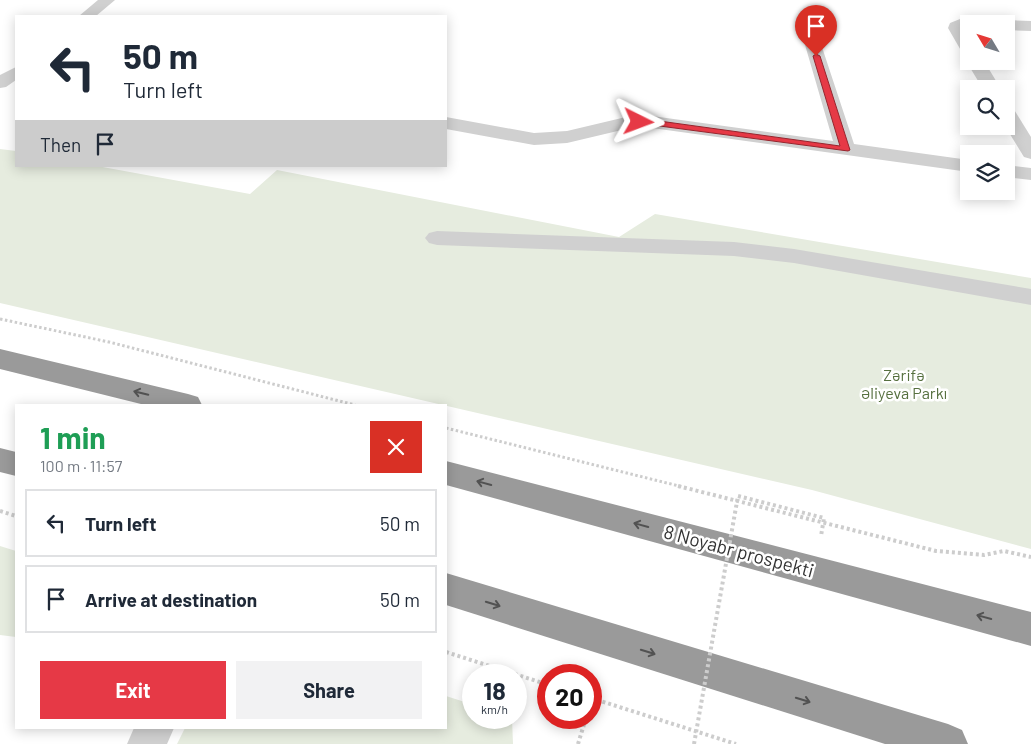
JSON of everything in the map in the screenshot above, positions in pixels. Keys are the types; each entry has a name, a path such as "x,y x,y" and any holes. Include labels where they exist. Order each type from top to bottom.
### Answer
{"highway":[{"path":"0,359 184,404"},
{"path":"0,460 15,464"},
{"name":"8 Noyabr prospekti","path":"447,473 1031,629"},
{"path":"447,590 948,744"}],"street":[{"path":"88,15 107,0"},
{"path":"960,24 956,28 960,35"},
{"path":"1015,25 1031,26"},
{"path":"811,38 846,150"},
{"path":"447,123 534,139 567,137 626,123 652,122 960,165"},
{"path":"1015,127 1031,154"},
{"path":"1015,172 1031,174"},
{"path":"437,238 734,249 794,256 1031,296"},
{"path":"147,744 154,729"}],"path":[{"path":"0,319 109,342 351,404"},
{"path":"447,428 936,550 984,555 1004,551 1031,557"},
{"path":"694,744 738,496 824,518"},
{"path":"0,511 15,516"},
{"path":"447,652 537,681"},
{"path":"602,701 736,744"},
{"path":"578,744 583,729"}],"green space":[{"name":"Zərifə Əliyeva Parkı","path":"0,149 15,151 15,167 102,167 250,194 277,170 619,237 655,214 1031,278 1031,549 812,490 447,406 447,404 439,404 0,303"},
{"path":"0,546 15,551 15,637 0,635"},
{"path":"447,696 462,701 462,729 512,729 513,744 177,744 184,729 447,729"}],"route":[{"path":"639,122 652,122 846,150 816,56"}]}
